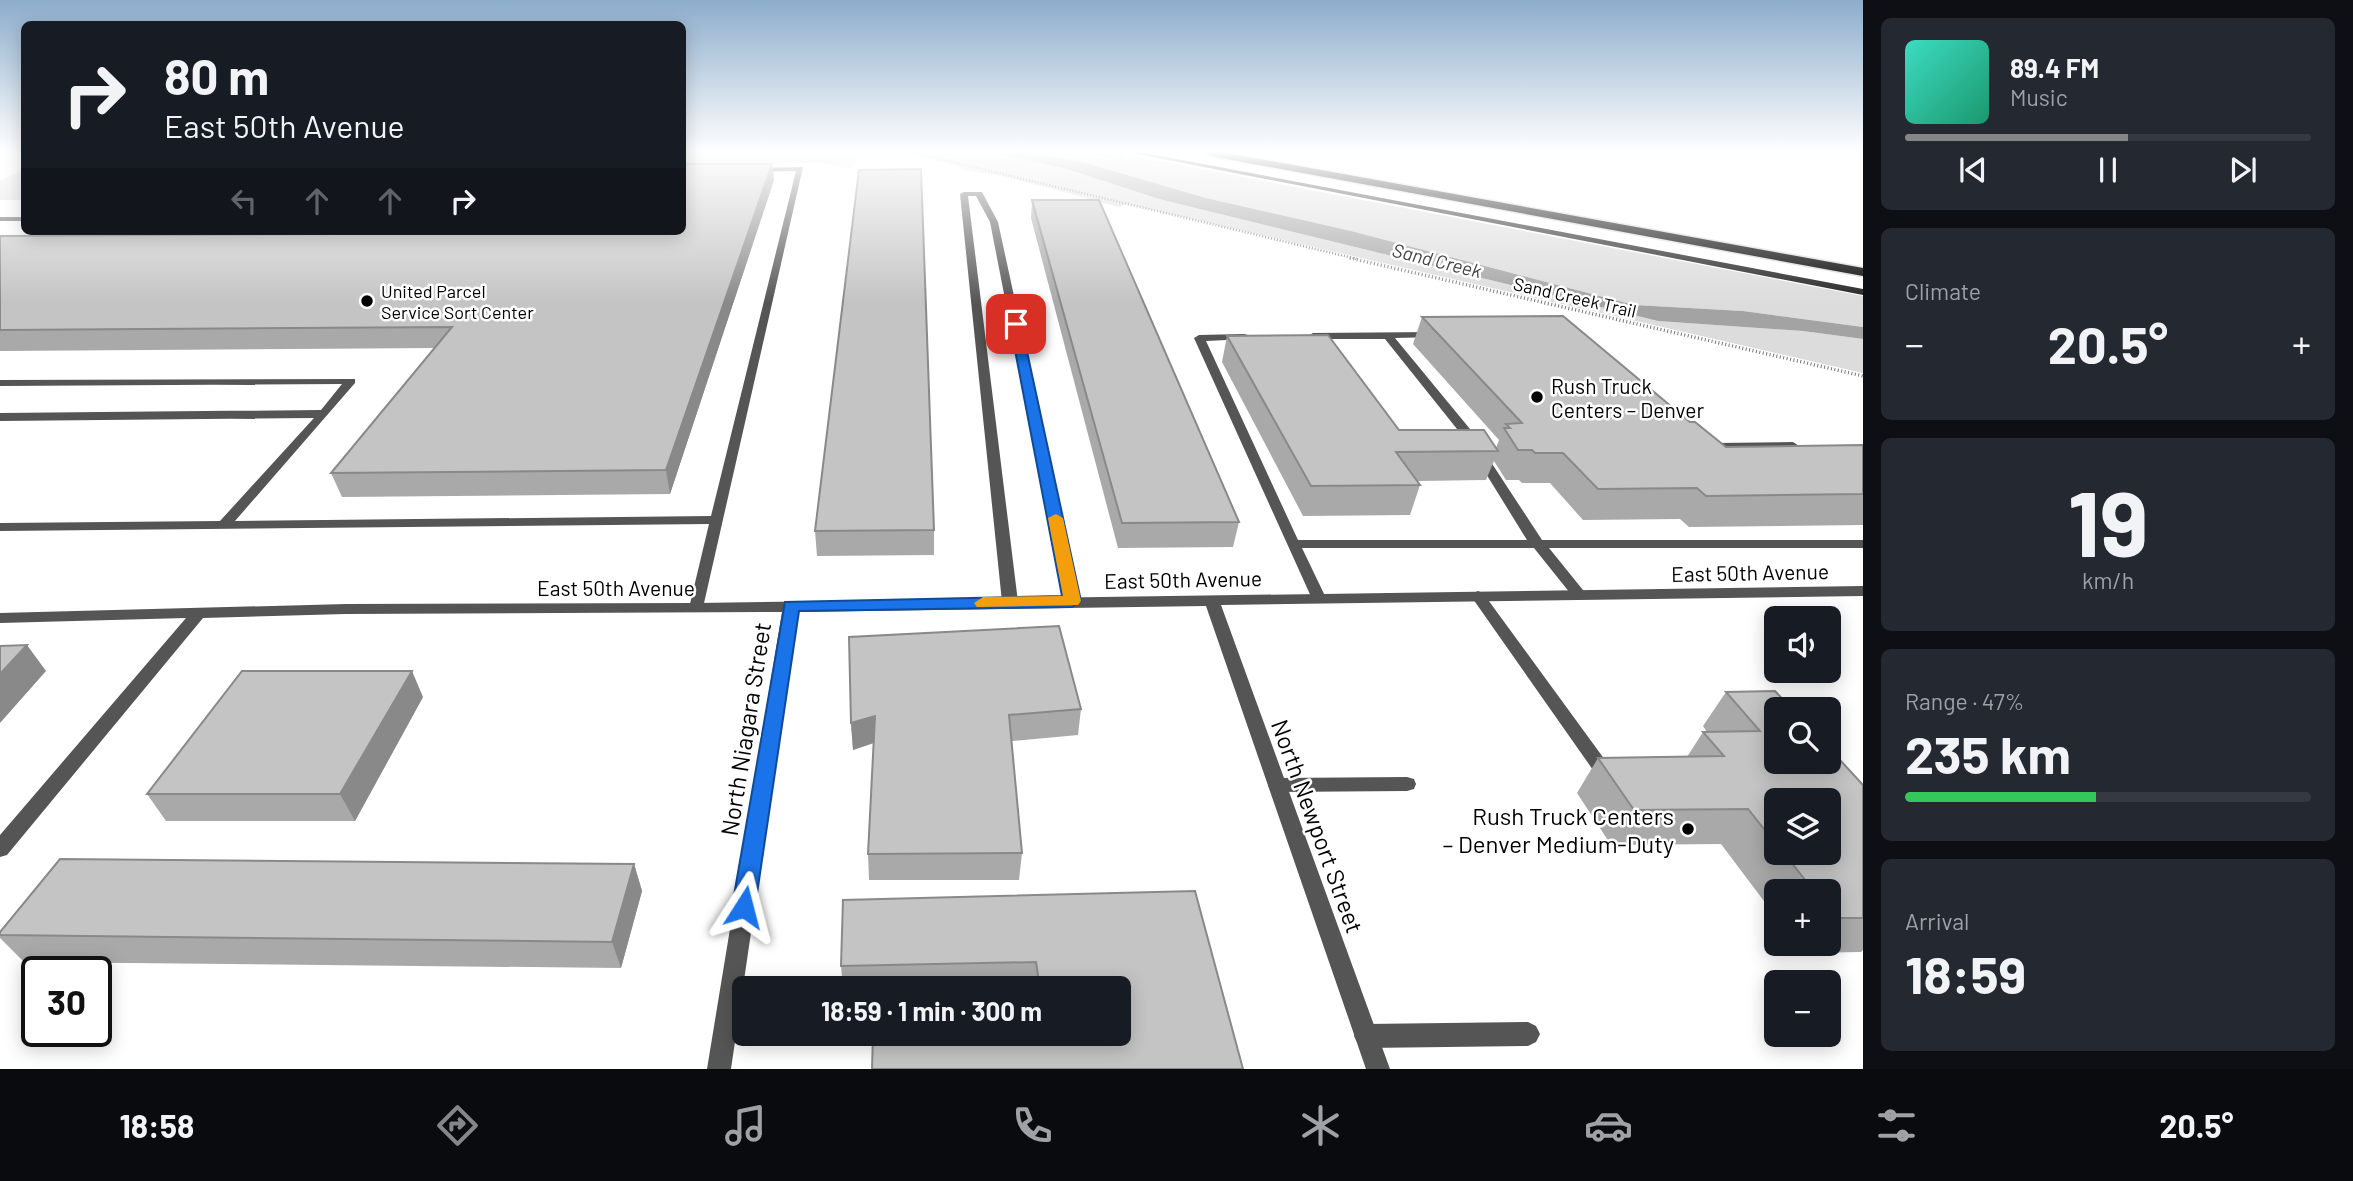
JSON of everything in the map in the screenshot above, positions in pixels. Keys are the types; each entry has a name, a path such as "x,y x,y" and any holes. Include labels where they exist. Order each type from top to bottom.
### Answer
{"highway":[{"path":"1484,203 1863,272"},
{"path":"1544,203 1863,260"}],"main road":[{"path":"1396,203 1863,292"}],"street":[{"path":"697,608 792,203"},
{"path":"965,203 1010,602"},
{"path":"984,203 995,222 1072,601"},
{"path":"0,219 21,219"},
{"path":"1306,336 1444,335"},
{"path":"1321,336 1328,347"},
{"path":"1388,336 1466,432 1536,542 1579,595"},
{"path":"1252,337 1199,338 1318,598"},
{"path":"0,383 351,381 224,525"},
{"path":"0,417 324,414"},
{"path":"1441,433 1466,432"},
{"path":"1717,447 1811,446"},
{"path":"0,527 716,520"},
{"path":"1294,544 1863,544"},
{"name":"East 50th Avenue","path":"0,618 197,615 346,609 697,608 1211,599 1861,593"},
{"path":"1478,596 1599,765"},
{"name":"North Newport Street","path":"1211,599 1378,1069"},
{"name":"North Niagara Street","path":"719,1069 791,606"},
{"path":"0,849 197,615"},
{"path":"1277,785 1407,784"},
{"path":"1366,1036 1528,1034"}],"path":[{"name":"Sand Creek Trail","path":"1116,203 1863,376"}],"shaded area":[{"path":"1104,203 1175,203 1658,321 1803,331 1863,339 1863,373 1126,204 1119,207"},
{"path":"1227,203 1378,203 1863,296 1863,327 1743,311 1634,305 1351,231"}],"water":[{"name":"Sand Creek","path":"1175,203 1227,203 1351,231 1634,305 1743,311 1863,327 1863,339 1803,331 1658,321"}],"building":[{"name":"United Parcel Service Sort Center","path":"686,203 759,203 666,470 331,473 452,327 0,330 0,236 686,235"},
{"path":"855,203 922,203 934,530 815,531"},
{"path":"1033,203 1100,203 1239,522 1122,523"},
{"path":"1563,316 1690,422 1695,422 1726,447 1863,445 1863,494 1706,496 1697,488 1598,489 1563,453 1518,450 1504,428 1510,428 1506,424 1522,423 1422,317"},
{"path":"1328,335 1399,430 1484,430 1498,451 1396,452 1420,485 1311,486 1227,336"},
{"path":"1059,626 1081,709 1009,715 1022,853 868,854 875,716 851,723 849,637"},
{"path":"27,645 0,674 0,646"},
{"path":"242,671 412,671 340,794 147,794"},
{"path":"1775,691 1781,697 1764,697 1764,774 1841,774 1841,761 1863,785 1863,918 1841,918 1841,879 1804,879 1793,865 1841,865 1841,788 1764,788 1764,829 1748,809 1634,810 1598,758 1724,756 1703,732 1760,731 1726,692"},
{"path":"60,859 634,864 612,942 0,935"},
{"path":"1195,891 1243,1069 872,1069 873,1046 1131,1046 1131,976 1038,976 1036,962 841,966 843,900"}],"slow traffic":[{"path":"983,603 1072,601 1056,518"}],"place":[{"name":"United Parcel Service Sort Center","path":"367,301"},
{"name":"Rush Truck Centers – Denver","path":"1537,397"},
{"name":"Rush Truck Centers – Denver Medium-Duty","path":"1688,829"}],"route":[{"path":"744,907 791,606 1072,601 1016,324"}]}
